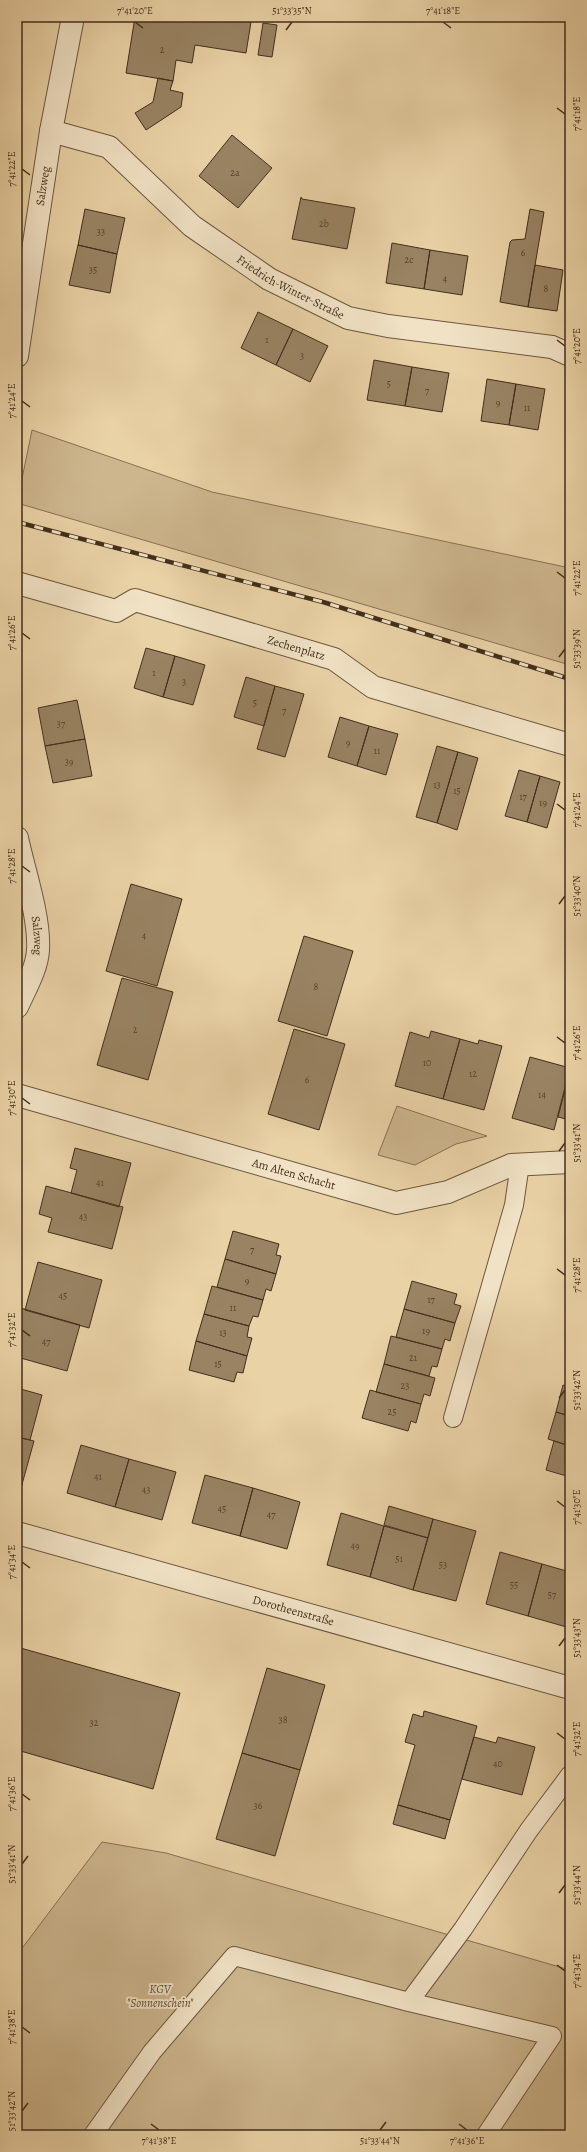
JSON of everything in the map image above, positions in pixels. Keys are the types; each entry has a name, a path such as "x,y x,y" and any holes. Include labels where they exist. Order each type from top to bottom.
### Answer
{"street":[{"name":"Salzweg","path":"17,356 51,131 73,17"},
{"name":"Friedrich-Winter-Straße","path":"51,131 109,147 192,226 269,279 348,318 388,326 552,347 570,355"},
{"name":"Zechenplatz","path":"17,583 116,611 135,600 334,659 374,687 570,745"},
{"name":"Salzweg","path":"17,838 36,927 38,950 32,972 17,1007"},
{"name":"Am Alten Schacht","path":"17,1095 396,1203 448,1192 511,1165 570,1162"},
{"name":"Dorotheenstraße","path":"17,1533 570,1688"}],"lane":[{"path":"454,1418 514,1205 520,1164"},
{"path":"409,2002 463,1929 529,1830 570,1775"},
{"path":"93,2135 152,2052 234,1956 409,2002 552,2036 486,2135"}],"green space":[{"path":"32,430 212,492 570,568 570,665 17,503"},
{"path":"397,1106 487,1136 456,1144 415,1165 378,1155"},
{"name":"KGV \"Sonnenschein\"","path":"102,1842 166,1853 570,1970 570,2135 17,2135 17,1955"}],"building":[{"path":"135,17 219,17 251,22 246,53 195,45 192,63 176,60 173,81 126,73"},
{"path":"263,23 277,25 272,57 258,55"},
{"path":"158,78 173,81 170,90 183,93 181,107 146,130 135,113 153,102"},
{"path":"232,135 272,168 238,208 199,176"},
{"path":"301,197 302,199 355,208 347,249 292,239"},
{"path":"85,209 125,218 117,254 78,245"},
{"path":"530,209 544,212 528,307 500,302 510,242 512,240 525,239"},
{"path":"392,243 430,250 424,289 386,283"},
{"path":"78,245 117,254 110,293 69,285"},
{"path":"430,250 468,256 462,295 424,289"},
{"path":"535,265 563,270 557,311 528,307"},
{"path":"258,312 293,329 276,365 241,348"},
{"path":"293,329 328,346 310,382 276,365"},
{"path":"374,360 412,367 405,406 367,400"},
{"path":"412,367 449,373 442,412 405,406"},
{"path":"487,379 516,384 509,425 481,421"},
{"path":"516,384 545,389 538,430 509,425"},
{"path":"146,648 175,656 163,697 134,688"},
{"path":"175,656 205,665 193,705 163,697"},
{"path":"246,677 275,686 264,726 234,717"},
{"path":"275,686 304,694 285,757 257,749"},
{"path":"77,700 85,739 45,746 38,708"},
{"path":"340,717 369,726 357,766 328,757"},
{"path":"369,726 398,734 386,775 357,766"},
{"path":"85,739 92,776 53,783 45,746"},
{"path":"437,746 458,752 437,823 416,817"},
{"path":"458,752 478,758 457,830 437,823"},
{"path":"519,770 540,776 527,822 505,816"},
{"path":"540,776 560,782 547,828 527,822"},
{"path":"131,884 182,899 157,986 106,971"},
{"path":"304,936 353,951 327,1036 278,1021"},
{"path":"122,978 173,992 148,1080 97,1065"},
{"path":"294,1029 345,1044 319,1130 268,1114"},
{"path":"431,1031 460,1039 443,1099 395,1086 410,1032 429,1038"},
{"path":"460,1039 478,1044 479,1040 502,1046 484,1110 443,1099"},
{"path":"530,1057 570,1068 554,1130 512,1118"},
{"path":"570,1071 570,1120 558,1117"},
{"path":"75,1148 131,1163 119,1207 71,1193 77,1170 70,1168"},
{"path":"46,1186 123,1207 112,1249 48,1232 52,1218 39,1214"},
{"path":"233,1231 279,1244 276,1255 281,1256 276,1274 225,1259"},
{"path":"225,1259 276,1274 271,1291 266,1289 263,1300 217,1287"},
{"path":"38,1262 102,1280 89,1328 25,1310"},
{"path":"412,1281 457,1294 454,1304 461,1306 455,1323 404,1309"},
{"path":"212,1286 263,1300 258,1317 253,1316 249,1326 204,1314"},
{"path":"17,1307 80,1325 67,1371 17,1357"},
{"path":"404,1309 455,1323 450,1341 445,1339 442,1349 396,1337"},
{"path":"204,1314 249,1326 247,1337 252,1338 247,1356 196,1341"},
{"path":"391,1336 442,1349 437,1367 432,1366 429,1376 384,1364"},
{"path":"196,1341 247,1356 243,1373 237,1372 234,1382 189,1370"},
{"path":"384,1364 435,1378 430,1396 424,1394 421,1404 376,1392"},
{"path":"563,1385 570,1387 570,1416 556,1412"},
{"path":"17,1388 42,1395 30,1440 17,1437"},
{"path":"370,1390 421,1404 416,1423 411,1421 408,1431 362,1418"},
{"path":"556,1412 570,1416 570,1446 548,1439"},
{"path":"17,1437 34,1441 21,1488 17,1487"},
{"path":"554,1441 570,1446 570,1477 546,1470"},
{"path":"81,1445 129,1459 115,1507 67,1493"},
{"path":"129,1459 176,1472 162,1520 115,1507"},
{"path":"205,1475 253,1488 240,1536 192,1523"},
{"path":"253,1488 300,1502 287,1549 240,1536"},
{"path":"389,1506 433,1519 428,1538 384,1525"},
{"path":"341,1513 384,1526 370,1577 327,1565"},
{"path":"433,1519 476,1531 456,1601 413,1590"},
{"path":"384,1526 428,1538 413,1590 370,1577"},
{"path":"500,1552 542,1564 528,1616 486,1604"},
{"path":"542,1564 570,1572 570,1628 528,1616"},
{"path":"17,1647 180,1693 153,1789 17,1750"},
{"path":"267,1668 325,1685 300,1770 242,1753"},
{"path":"424,1711 477,1726 450,1820 398,1805 415,1745 405,1742 413,1714 423,1717"},
{"path":"474,1737 496,1743 498,1737 535,1747 522,1795 462,1779"},
{"path":"242,1753 300,1770 275,1856 216,1839"},
{"path":"398,1805 450,1820 445,1839 393,1824"}],"railway":[{"path":"17,522 323,602 570,679"}]}
